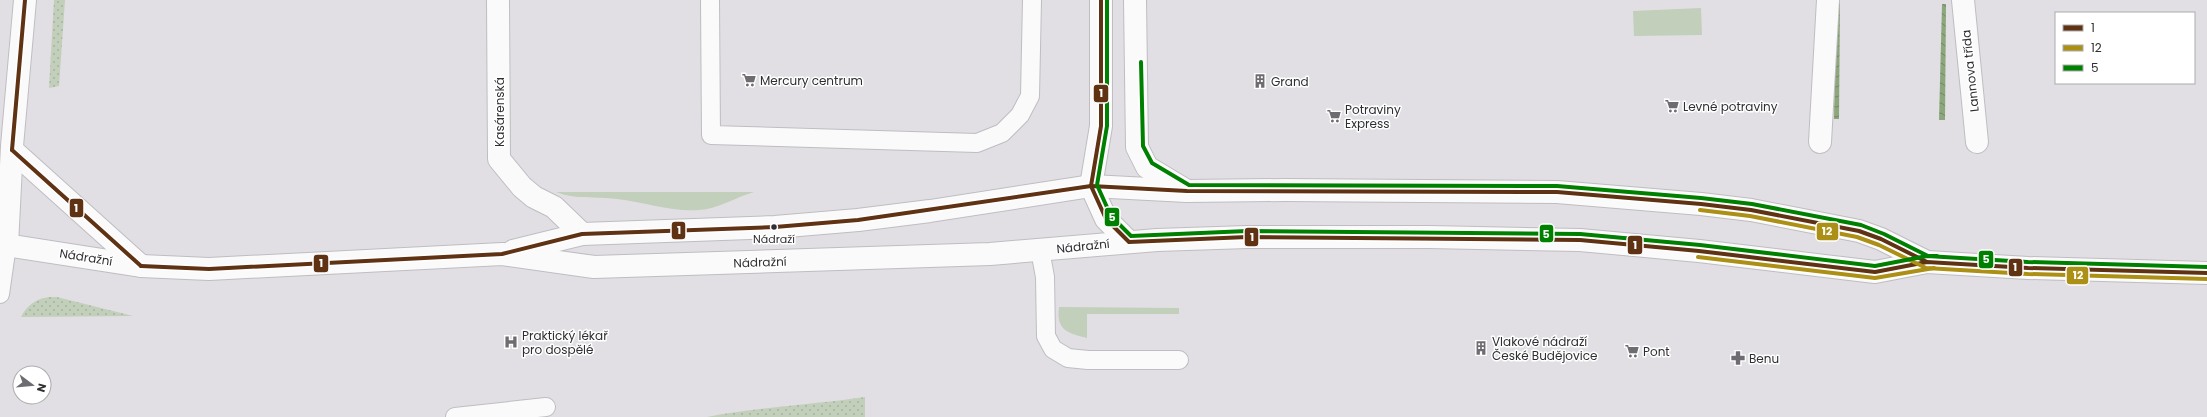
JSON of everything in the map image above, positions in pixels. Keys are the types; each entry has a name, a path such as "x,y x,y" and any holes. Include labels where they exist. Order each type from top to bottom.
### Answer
{"main road":[{"path":"3,245 25,0"},
{"name":"Kasárenská","path":"498,0 499,159 522,187 534,197 554,208 582,234"},
{"path":"1101,0 1101,126 1092,186 1106,219 1129,242"},
{"path":"1135,0 1137,147 1147,167 1187,191"},
{"path":"1820,142 1828,0"},
{"name":"Lannova třída","path":"1963,0 1977,142"},
{"path":"12,150 141,266"},
{"name":"Nádražní","path":"502,254 582,234 775,227 858,220 930,211 1092,186 1187,191 1557,192 1701,204 1751,210 1859,231 1881,239 1927,262"},
{"name":"Nádražní","path":"3,245 141,266 209,269 502,254 594,267 982,254 1129,242 1247,237 1580,240 1707,252 1874,272 1927,262 2028,268 2207,273"}],"lane":[{"path":"710,0 711,135 977,142 1002,133 1020,115 1030,96 1032,0"},
{"path":"0,294 3,245"},
{"path":"1040,250 1045,277 1046,336 1053,350 1068,358 1088,360 1179,360"},
{"path":"455,417 546,407"}],"shaded area":[{"path":"54,0 65,0 59,86 49,88"},
{"path":"1701,8 1702,35 1634,36 1633,11"},
{"path":"556,192 754,192 706,209 679,210 627,200 578,197"},
{"path":"49,297 57,297 133,316 21,317 32,303"},
{"path":"1059,307 1179,308 1179,314 1087,314 1087,338 1069,332 1061,326 1059,321"},
{"path":"865,397 865,417 707,417 746,411"}],"water":[{"path":"1836,2 1840,3 1839,119 1834,119"},
{"path":"1942,4 1946,4 1945,120 1939,120"}],"transit line":[{"name":"1","path":"12,150 25,0"},
{"name":"1","path":"1091,186 1101,126 1101,0"},
{"name":"5","path":"1107,0 1107,126 1097,185 1111,216 1131,236 1247,231 1580,234 1700,245 1875,266 1927,256 2028,262 2207,267"},
{"name":"5","path":"1141,62 1143,146 1152,163 1189,185 1557,186 1701,198 1752,204 1861,225 1884,234 1928,256 1937,256"},
{"name":"1","path":"12,150 141,266"},
{"name":"1","path":"1091,186 1106,219 1129,242 1247,237 1580,240 1699,251 1875,272 1927,262 2028,268 2207,273"},
{"name":"1","path":"141,266 209,269 502,254 582,234 775,227 858,220 1091,186 1187,191 1557,192 1701,204 1751,210 1859,231 1881,239 1927,262"},
{"name":"12","path":"1700,210 1750,216 1857,237 1879,245 1926,268 2028,274 2207,279"},
{"name":"12","path":"1698,257 1875,278 1934,268"}],"place":[{"name":"Mercury centrum","path":"749,80"},
{"name":"Grand","path":"1260,81"},
{"name":"Levné potraviny","path":"1672,106"},
{"name":"Potraviny Express","path":"1334,116"},
{"name":"Nádraží","path":"774,227"},
{"name":"Praktický lékař pro dospělé","path":"511,342"},
{"name":"Vlakové nádraží České Budějovice","path":"1481,348"},
{"name":"Pont","path":"1632,351"},
{"name":"Benu","path":"1738,358"}]}
